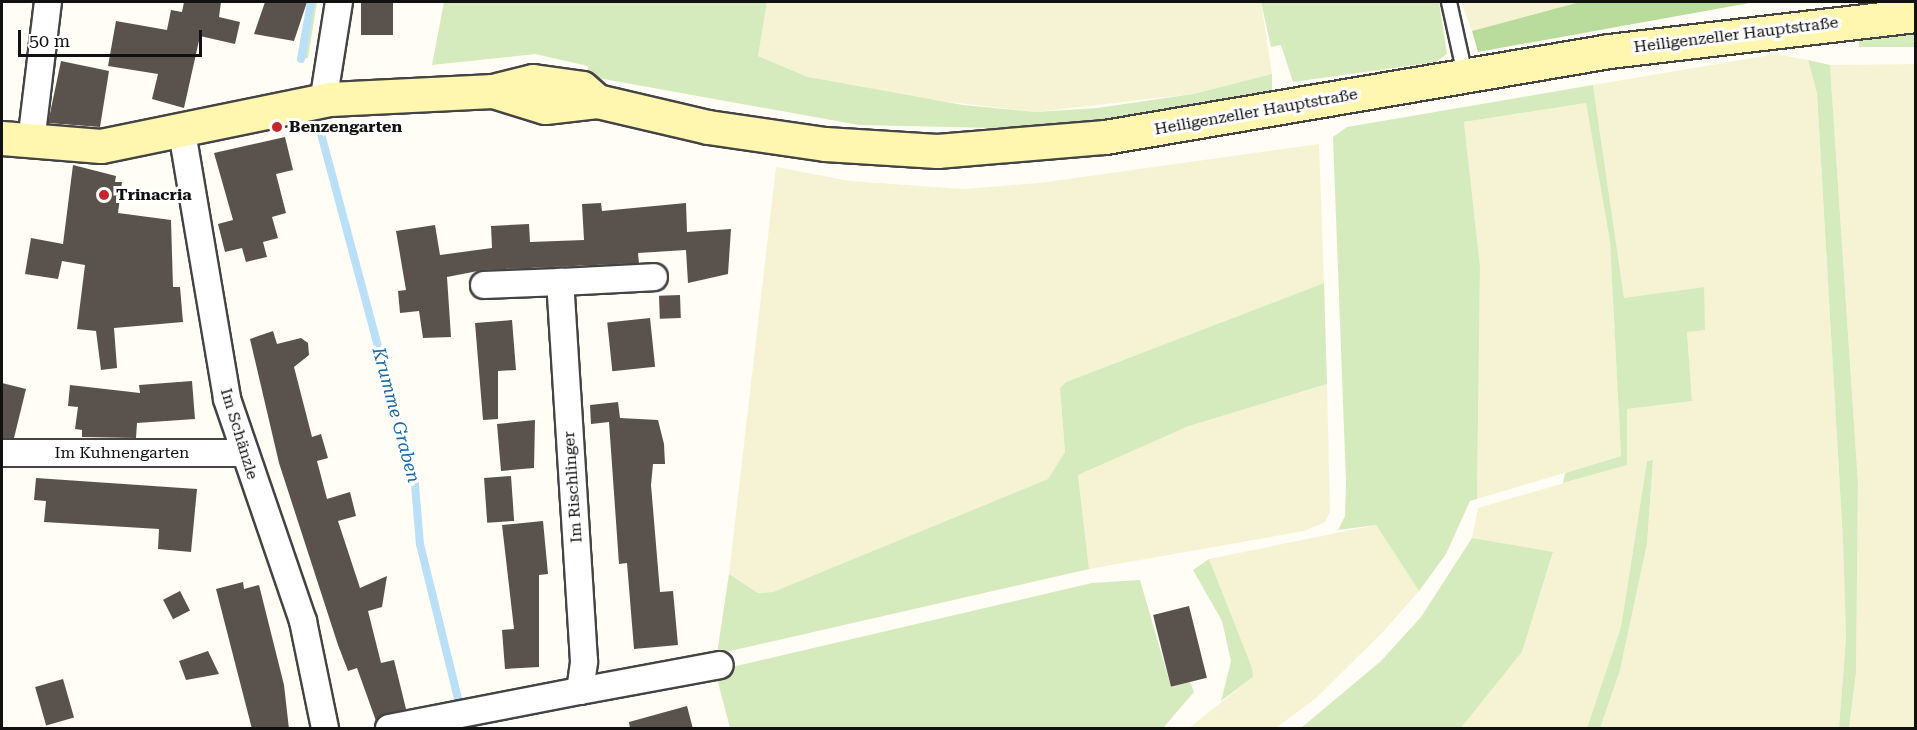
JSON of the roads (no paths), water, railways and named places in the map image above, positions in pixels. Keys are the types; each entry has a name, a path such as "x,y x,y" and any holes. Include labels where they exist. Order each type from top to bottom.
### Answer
{"street":[{"path":"16,140 48,2"},
{"path":"330,99 325,90 339,2"},
{"name":"Heiligenzeller Hauptstraße","path":"16,140 100,146 182,132 330,99 493,92 545,108 597,101 708,127 825,144 937,151 1105,137 1466,75 1811,24 1916,15"},
{"name":"Im Schänzle","path":"182,132 212,324 243,453 303,621 325,729"},
{"path":"484,285 654,277"},
{"name":"Im Rischlinger","path":"560,282 584,661 580,692"},
{"name":"Im Kuhnengarten","path":"2,453 243,453"},
{"path":"389,729 720,665"}],"lane":[{"path":"1449,2 1466,75"}],"waterway":[{"name":"Krumme Graben","path":"301,59 311,2"},
{"name":"Krumme Graben","path":"320,130 415,485 420,544 459,703"}],"place":[{"name":"Benzengarten","path":"277,127"},
{"name":"Trinacria","path":"104,195"}]}
